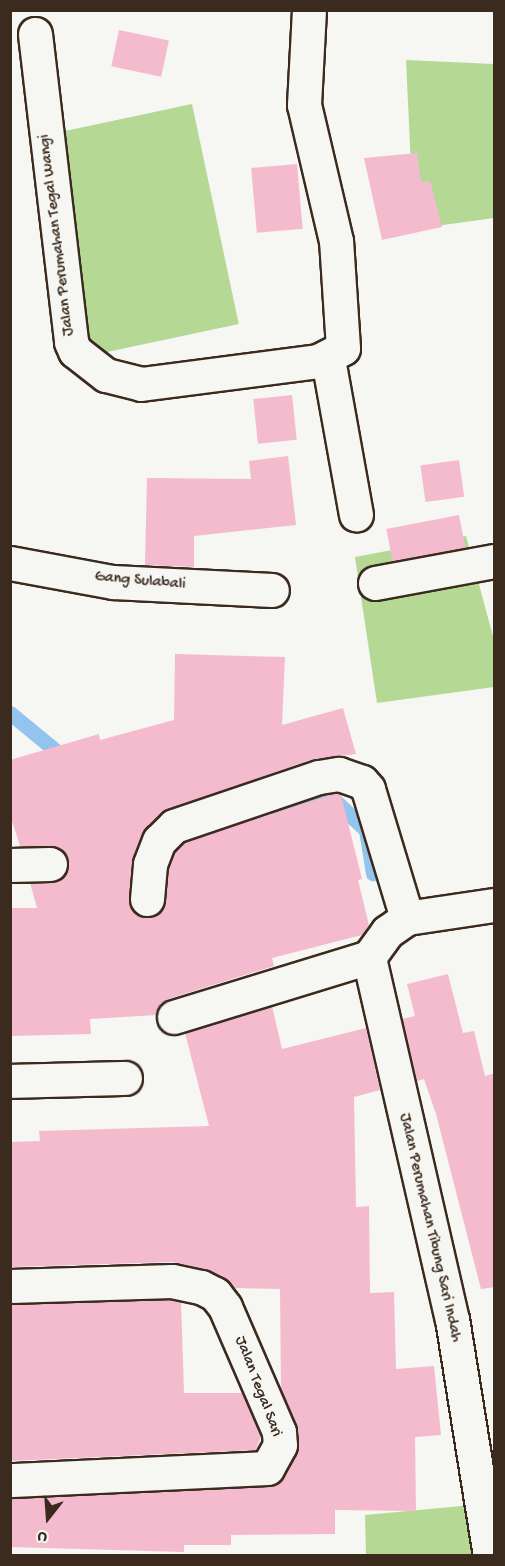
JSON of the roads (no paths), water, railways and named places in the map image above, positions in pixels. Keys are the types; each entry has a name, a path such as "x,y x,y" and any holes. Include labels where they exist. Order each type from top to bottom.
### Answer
{"street":[{"path":"309,10 304,105 336,241 345,336 343,348 328,359 356,514"},
{"name":"Jalan Perumahan Tegal Wangi","path":"35,34 71,342 75,351 106,375 141,384 328,359"},
{"path":"375,584 495,561"},
{"name":"Gang Sulabali","path":"10,563 113,582 272,590"},
{"path":"147,899 150,864 159,841 174,826 319,777 339,774 357,779 368,789 406,918"},
{"path":"10,865 50,864"},
{"path":"174,1017 369,957 387,932 406,918 495,905"},
{"name":"Jalan Perumahan Tibung Sari Indah","path":"369,957 452,1320 490,1556"},
{"path":"10,1081 125,1078"},
{"name":"Jalan Tegal Sari","path":"10,1286 172,1281 201,1287 214,1294 230,1317 279,1432 280,1445 267,1468 10,1480"}],"waterway":[{"path":"10,713 67,760"},
{"path":"272,806 332,798 366,830 373,873"}]}
